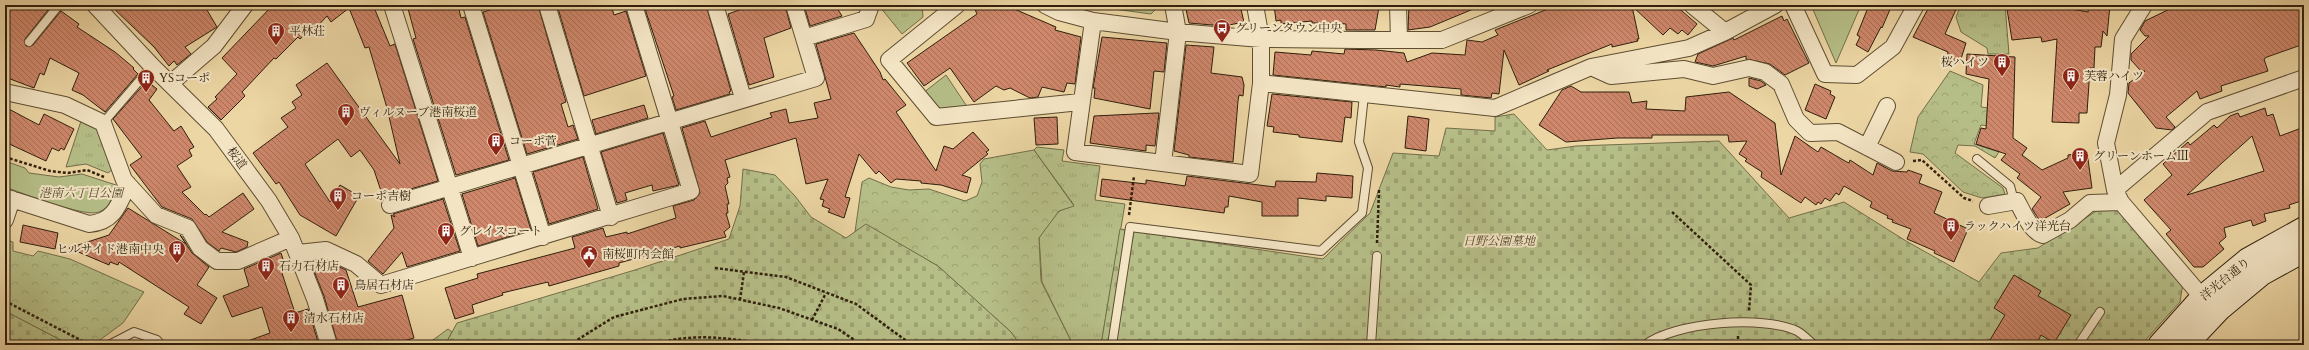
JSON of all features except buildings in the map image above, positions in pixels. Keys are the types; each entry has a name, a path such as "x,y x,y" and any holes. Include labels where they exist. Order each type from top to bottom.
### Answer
{"street":[{"path":"170,83 214,46 244,5"},
{"path":"392,5 472,258"},
{"path":"470,5 522,166 543,237"},
{"path":"547,5 591,145 611,216"},
{"path":"298,254 326,250 356,264 380,285 543,237 691,191 668,121 634,5"},
{"path":"716,5 743,98"},
{"path":"390,205 743,98 816,78 794,5"},
{"path":"804,38 866,20 871,5"},
{"path":"958,5 889,60 936,117 1080,102"},
{"path":"1045,5 1059,12 1093,21 1178,32 1261,39 1399,40 1442,40 1529,5"},
{"path":"1163,163 1178,32 1173,5"},
{"path":"1093,21 1080,102 1075,152 1250,174 1261,82 1261,39 1255,5"},
{"path":"1398,5 1399,40"},
{"path":"1692,5 1725,32"},
{"path":"1261,82 1495,108 1591,67 1689,48 1725,32 1775,5"},
{"path":"1793,5 1825,74 1857,75 1893,47 1916,5"},
{"path":"2144,5 2123,39 2118,95 2106,143 2118,196 2202,297"},
{"name":"桜道","path":"100,7 152,66 216,129 269,201 291,238 298,254 315,299 329,345"},
{"path":"1591,67 1611,76 1684,69 1713,76 1748,68 1764,72 1782,84 1796,119 1810,133 1838,132 1896,162"},
{"path":"1988,206 2017,201 2038,233 2043,235 2070,220 2090,203 2118,196 2207,112 2304,78"},
{"path":"5,92 65,105 103,124 126,182 156,216 188,228 200,248 217,261 238,261 291,238"},
{"path":"1867,147 1886,106"},
{"path":"5,220 8,198 89,224 98,223 116,212 126,182"},
{"name":"洋光台通り","path":"2160,345 2202,297 2248,259 2304,228"},
{"name":"洋光台通り","path":"2186,345 2220,309 2262,274 2304,251"}],"lane":[{"path":"29,42 59,5"},
{"path":"103,124 152,66"},
{"path":"1112,345 1130,227 1321,251 1362,213 1368,168 1359,142 1364,94"},
{"path":"1977,159 2010,186 2014,201"},
{"path":"1371,345 1377,256"},
{"path":"2078,345 2100,312"},
{"path":"1645,345 1685,327 1748,322 1757,322 1797,332 1814,345"},
{"path":"109,345 134,332 157,340 161,345"}],"path":[{"path":"5,157 50,171 68,173 87,170 109,179 126,182"},
{"path":"1130,227 1129,220 1136,160"},
{"path":"1896,162 1922,160 1964,198 1988,206"},
{"path":"1672,212 1751,285 1748,322"},
{"path":"715,268 786,277 856,304 912,345"},
{"path":"740,300 744,272"},
{"path":"812,320 826,293"},
{"path":"569,345 614,317 683,299 723,296 779,308 838,329 862,345"},
{"path":"5,301 90,345"},
{"path":"654,345 669,340 725,338 769,345"}],"green space":[{"path":"883,5 922,5 923,17 902,34 880,7"},
{"path":"1084,5 1160,5 1151,14"},
{"path":"1811,5 1861,5 1836,63"},
{"path":"1961,5 2005,5 2009,54 1988,54 1987,48 1961,32 1956,17"},
{"path":"1950,71 1983,85 1981,107 1989,108 2006,128 1981,125 1974,144 1999,152 1995,158 1975,146 1958,145 1955,153 2003,188 2005,194 1982,198 1963,192 1923,154 1910,152 1918,117"},
{"path":"946,75 968,108 939,112 923,93"},
{"name":"日野公園墓地","path":"1514,114 1547,150 1576,146 1719,141 1789,218 1844,202 1906,241 1979,282 2001,253 2038,248 2098,210 2117,210 2183,283 2180,302 2141,345 1101,345 1120,229 1323,259 1370,213 1393,153 1439,156 1446,128 1495,131 1495,117"},
{"path":"81,121 99,130 113,169 108,173 86,164 66,167"},
{"path":"1037,147 1064,150 1062,161 1100,166 1095,200 1125,204 1101,345 1073,345 1042,282 1039,237 1059,211 1074,205 1034,150"},
{"path":"1034,150 1074,206 1059,211 1039,238 1041,281 1073,345 1020,345 1011,332 938,266 866,225 855,232 862,182 869,178 891,187 909,190 929,189 965,201 977,196 982,182 980,164 984,159"},
{"name":"港南六丁目公園","path":"5,161 25,168 29,173 59,177 82,174 116,185 114,193 109,204 99,212 92,213 54,204 5,187"},
{"path":"743,169 775,175 795,196 811,217 846,238 866,224 938,266 1011,332 1020,345 445,345 457,323 635,270 729,239 740,206"},
{"path":"5,240 13,242 13,251 33,256 38,251 70,259 144,292 123,323 93,345 70,345 5,311"},
{"path":"5,311 70,345 5,345"},
{"path":"448,329 452,332 445,345 426,345"}],"place":[{"name":"グリーンタウン中央","path":"1222,43"},
{"name":"平林荘","path":"276,46"},
{"name":"桜ハイツ","path":"2002,77"},
{"name":"芙蓉ハイツ","path":"2071,91"},
{"name":"YSコーポ","path":"146,93"},
{"name":"ヴィルヌーブ港南桜道","path":"346,127"},
{"name":"コーポ菅","path":"496,156"},
{"name":"グリーンホームⅢ","path":"2080,171"},
{"name":"コーポ吉樹","path":"338,211"},
{"name":"ラックハイツ洋光台","path":"1951,241"},
{"name":"グレイスコート","path":"446,246"},
{"name":"ヒルサイド港南中央","path":"177,264"},
{"name":"南桜町内会館","path":"589,269"},
{"name":"石力石材店","path":"266,281"},
{"name":"鳥居石材店","path":"341,300"},
{"name":"清水石材店","path":"291,333"}]}
